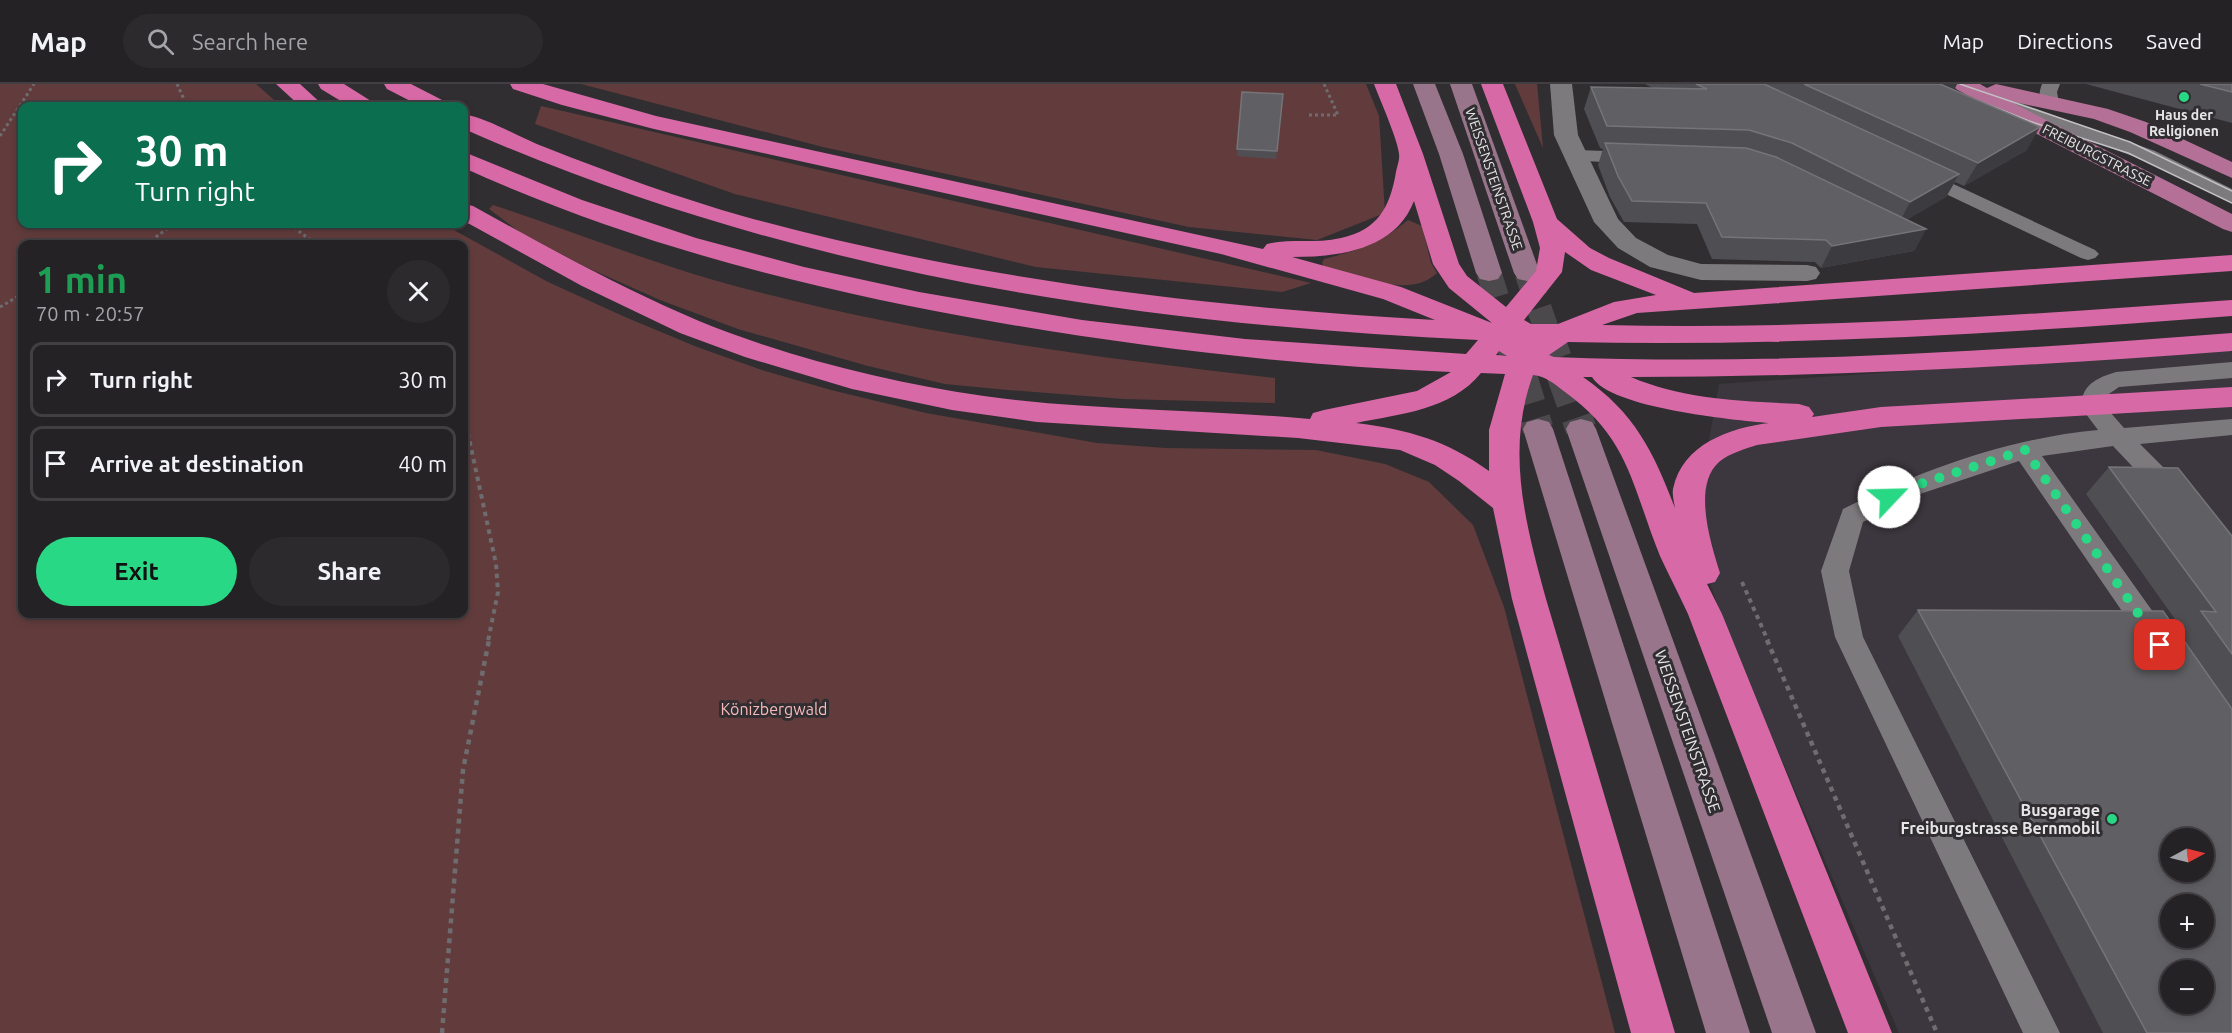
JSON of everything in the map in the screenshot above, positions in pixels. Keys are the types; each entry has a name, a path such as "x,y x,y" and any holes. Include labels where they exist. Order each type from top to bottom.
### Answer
{"highway":[{"path":"287,84 308,102"},
{"path":"329,84 357,102"},
{"path":"395,84 429,102"},
{"path":"520,84 654,122 1226,247 1392,293 1502,330 1539,351 1611,380 1672,401 1718,410 1881,417 2232,396"},
{"path":"1385,84 1411,154 1446,264 1458,282 1502,330"},
{"path":"1281,428 1425,399 1460,380 1549,272 1553,248 1546,222 1492,84"},
{"path":"468,123 519,147 608,181 725,219 887,260 1068,294 1273,319 1432,331 1649,336 1927,329 2232,308"},
{"path":"1226,247 1315,250 1344,246 1367,237 1386,225 1398,209 1411,154"},
{"path":"468,161 553,197 626,223 793,272 938,304 1061,326 1269,352 1439,364 1545,368 1761,369 1978,360 2232,342"},
{"path":"468,213 516,241 650,309 723,339 855,379 985,406 1090,418 1375,435 1420,445 1454,460 1507,502"},
{"path":"1546,222 1581,253 1600,264 1645,284 1691,300"},
{"path":"1653,1033 1527,590 1507,502 1503,447 1506,421 1522,368 1539,351 1581,322 1617,309 1691,300 2232,263"},
{"path":"1539,351 1621,427 1633,443 1677,556 1705,614 1870,1033"},
{"path":"1705,614 1703,568 1693,537 1689,489 1695,474 1708,455 1728,444 1754,435 1881,417"}],"main road":[{"name":"WEISSENSTEINSTRASSE","path":"1424,84 1451,154 1489,273"},
{"name":"WEISSENSTEINSTRASSE","path":"1461,84 1527,273"},
{"name":"FREIBURGSTRASSE","path":"1964,84 2050,93 2087,111 2138,127 2232,171"},
{"name":"FREIBURGSTRASSE","path":"1964,84 2029,121 2074,136 2232,224"},
{"path":"2074,136 2077,117 2087,111"},
{"path":"1538,429 1728,1033"},
{"name":"WEISSENSTEINSTRASSE","path":"1581,429 1794,1033"}],"street":[{"path":"1561,84 1565,128 1607,222 1618,235 1639,252 1676,267 1701,272 1807,273"}],"lane":[{"name":"FREIBURGSTRASSE","path":"2074,136 2148,155 2232,197"},
{"path":"1577,156 1658,159"},
{"path":"1902,167 2088,254"},
{"path":"2191,511 2103,421 2095,410 2093,399 2096,390 2116,380 2232,370"},
{"path":"2042,1033 1849,637 1835,571 1852,516 1908,488 2025,450 2086,440 2232,427"},
{"path":"2025,450 2174,666"}],"path":[{"path":"22,102 34,84"},
{"path":"177,84 185,102"},
{"path":"1309,115 1338,115 1324,84"},
{"path":"0,136 18,108"},
{"path":"152,240 168,228"},
{"path":"294,228 311,240"},
{"path":"0,307 18,296"},
{"path":"442,1033 463,771 498,592 496,564 468,434"},
{"path":"1738,571 1937,1033"}],"shaded area":[{"path":"2227,349 2232,353 2232,1033 1899,1033 1727,632 1705,569 1697,508 1719,384"}],"green space":[{"name":"Könizbergwald","path":"0,84 256,84 276,102 18,102 18,228 450,228 548,282 625,317 697,347 765,371 831,390 926,413 1097,443 1165,448 1316,450 1385,464 1429,482 1473,525 1504,607 1615,1033 0,1033"},
{"path":"581,84 1366,84 1379,116 1385,213 1317,240 1189,227 823,147"},
{"path":"1515,84 1537,84 1543,148"},
{"path":"541,106 1311,283 1282,292 1036,267 735,194 535,124"},
{"path":"493,205 717,281 854,315 1064,352 1275,378 1275,403 1124,399 1008,390 945,384 868,366 738,329 660,300 586,267 521,233 489,209"},
{"path":"1408,220 1422,226 1431,263 1437,273 1425,281 1412,285 1382,283 1324,267 1322,263 1324,259 1369,245 1388,235"}],"building":[{"path":"1696,84 1764,84 1959,174 1910,202 1792,143 1749,130 1607,126 1591,87 1707,89"},
{"path":"1804,84 1940,84 2040,127 1978,163"},
{"path":"2200,84 2232,84 2232,92"},
{"path":"1242,92 1283,94 1277,151 1237,149"},
{"path":"1605,143 1746,148 1776,157 1926,229 1832,246 1826,240 1722,237 1706,203 1632,201 1618,176"},
{"path":"2109,467 2178,468 2232,536 2232,654 2201,611 2216,612"},
{"name":"Busgarage Freiburgstrasse Bernmobil","path":"1918,610 2163,611 2232,709 2232,1033 2147,1033"}],"tunnel":[{"path":"1489,273 1507,331"},
{"path":"1527,273 1547,331"},
{"path":"1507,329 1538,429"},
{"path":"1546,329 1581,429"}],"tram line":[{"path":"1960,84 2130,142 2232,191"},
{"path":"1974,99 2029,121 2128,153 2232,203"}],"place":[{"name":"Haus der Religionen","path":"2184,97"},
{"name":"Busgarage Freiburgstrasse Bernmobil","path":"2112,819"}],"route":[{"path":"1889,497 1908,488 2025,450 2160,645"}]}
